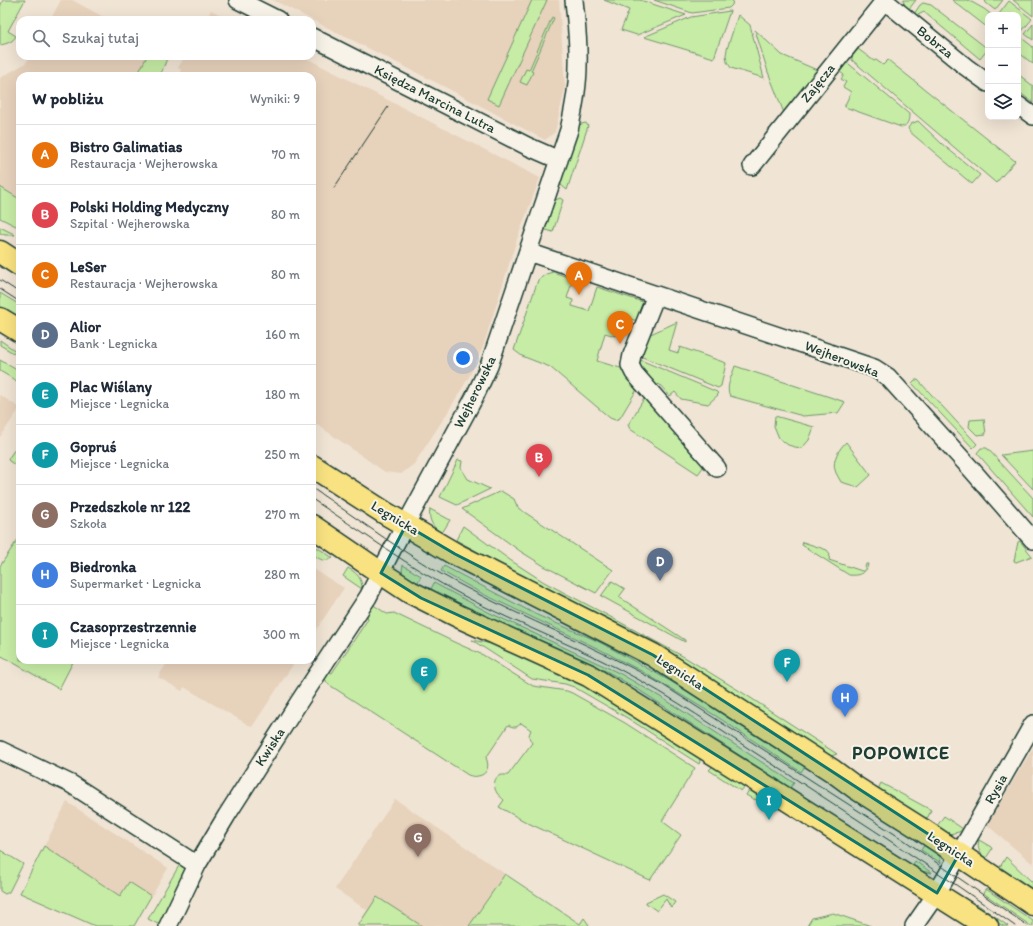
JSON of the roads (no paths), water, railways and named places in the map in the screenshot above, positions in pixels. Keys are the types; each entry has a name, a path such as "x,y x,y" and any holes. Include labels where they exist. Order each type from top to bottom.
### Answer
{"main road":[{"path":"0,252 16,262"},
{"path":"0,319 16,329"},
{"name":"Legnicka","path":"316,469 374,506 455,554 653,655 960,854 1033,904"},
{"path":"316,529 421,598 588,675 987,926"}],"street":[{"path":"238,0 270,16"},
{"name":"Wejherowska","path":"381,573 474,398 489,366 559,160 569,130 576,93 578,50 574,0"},
{"name":"Bobrza","path":"884,0 985,81"},
{"name":"Zajęcza","path":"752,166 884,0"},
{"name":"Księdza Marcina Lutra","path":"316,39 527,146 559,160"},
{"path":"1021,107 1033,116"},
{"name":"Wejherowska","path":"528,252 874,368 888,377 1033,540"},
{"path":"656,294 631,358 630,365 634,373 717,468"},
{"name":"Kwiska","path":"168,926 197,865 227,815 368,597 381,573"},
{"name":"Rysia","path":"914,926 960,854 1033,724"},
{"path":"0,750 71,784 197,865"}],"tram line":[{"path":"334,188 388,107"},
{"path":"0,280 16,290"},
{"path":"0,289 16,299"},
{"path":"316,491 421,562 459,584 613,658 663,685 904,840 1028,926"},
{"path":"316,502 404,561 442,584 506,617 619,669 678,703 902,849 1015,926"}],"place":[{"name":"Bistro Galimatias","path":"579,295"},
{"name":"LeSer","path":"620,344"},
{"name":"Polski Holding Medyczny","path":"539,477"},
{"name":"Alior","path":"660,581"},
{"name":"Gopruś","path":"787,682"},
{"name":"Plac Wiślany","path":"424,691"},
{"name":"Biedronka","path":"845,717"},
{"name":"Czasoprzestrzennie","path":"769,820"},
{"name":"Przedszkole nr 122","path":"418,857"}],"district":[{"name":"POPOWICE","path":"901,753"}]}
